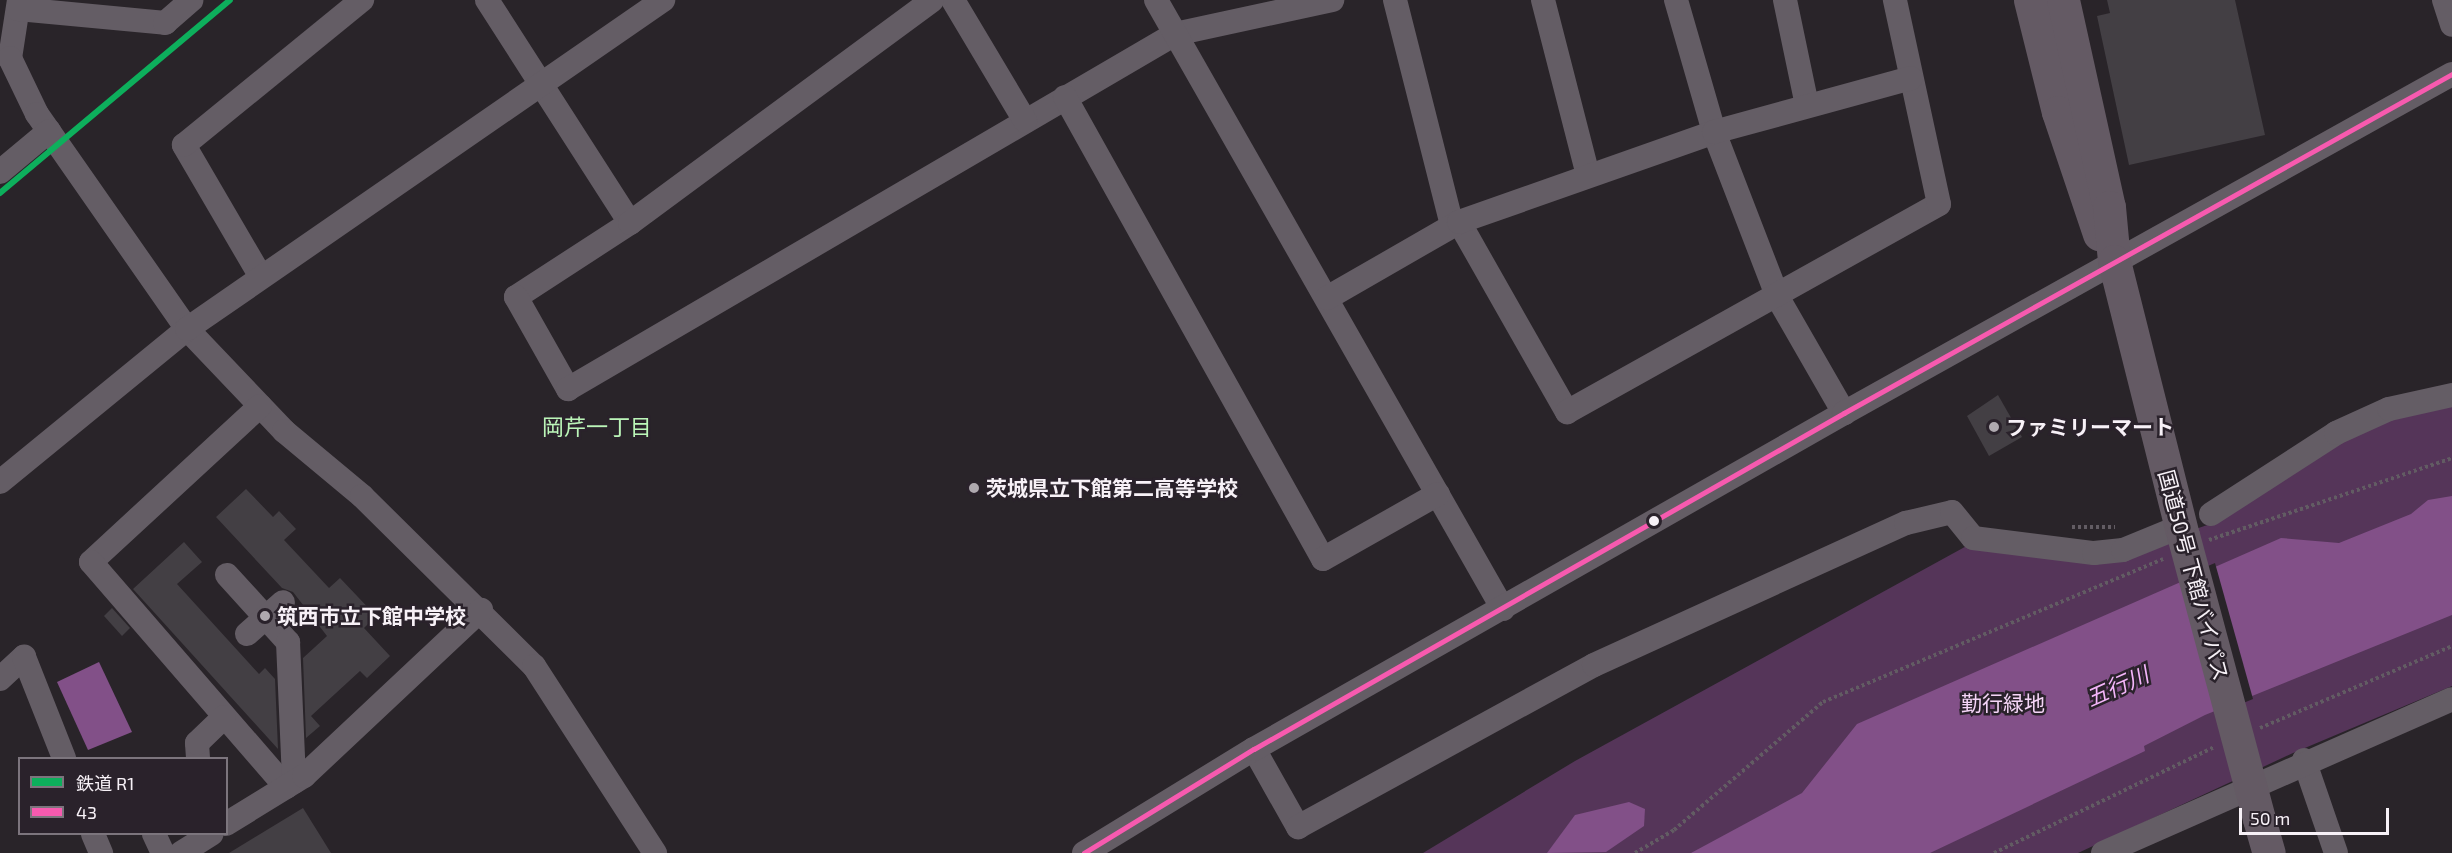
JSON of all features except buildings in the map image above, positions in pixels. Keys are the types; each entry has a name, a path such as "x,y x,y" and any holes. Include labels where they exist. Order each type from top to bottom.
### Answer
{"highway":[{"name":"国道50号 下館バイパス","path":"2030,0 2089,217 2114,261"},
{"name":"国道50号 下館バイパス","path":"2063,0 2109,207 2114,261 2181,541 2270,853"}],"street":[{"path":"191,0 165,23 19,4 10,58 49,131 187,329 260,406 481,610 534,666 655,853"},
{"path":"261,277 184,145 362,0"},
{"path":"487,0 539,86 630,223"},
{"path":"0,482 187,329 663,0"},
{"path":"932,0 630,223 516,297 568,389 1175,34 1332,0"},
{"path":"953,0 1025,121"},
{"path":"1156,0 1503,609"},
{"path":"1395,0 1455,223 1567,412 1778,298 1939,204 1894,0"},
{"path":"1543,0 1588,175"},
{"path":"1676,0 1714,132 1778,298 1844,413"},
{"path":"1785,0 1808,105"},
{"path":"2444,0 2452,25"},
{"path":"1084,853 1254,750 1844,413 2452,74"},
{"path":"1327,298 1455,223 1714,132 1911,78"},
{"path":"1065,97 1323,559 1438,494"},
{"path":"0,172 49,131"},
{"path":"2211,514 2336,433 2389,409 2452,395"},
{"path":"260,406 91,562 224,717 290,784"},
{"path":"1254,750 1298,827 1594,665 1916,520 1952,512 1973,538 2094,553 2181,541"},
{"path":"227,575 288,642 290,784"},
{"path":"228,823 290,784 481,610"},
{"path":"0,679 24,657 63,757"},
{"path":"2103,853 2304,760 2452,699"},
{"path":"198,757 197,743 224,717"},
{"path":"2304,760 2336,853"},
{"path":"93,835 101,853"},
{"path":"154,835 163,853"},
{"path":"181,853 206,835"}],"path":[{"path":"1635,853 1674,830 1823,702 2181,541 2452,458"}],"green space":[{"name":"勤行緑地","path":"2452,405 2452,686 2293,753 2078,853 1423,853 1575,761 1972,543 2093,564 2222,520 2342,439 2386,419"}],"water":[{"name":"五行川","path":"2452,496 2452,615 2205,715 2144,746 2145,751 1930,853 1691,853 1802,793 1857,724 2281,538 2339,543 2411,514 2428,500"},
{"path":"99,662 132,732 88,750 57,682"},
{"path":"1629,802 1645,809 1644,826 1606,852 1547,853 1575,815"}],"pier":[{"path":"2215,563 2253,699 2219,713 2182,577"}],"rail line":[{"name":"R1","path":"0,193 230,0"}],"transit line":[{"name":"43","path":"1084,853 1254,749 1844,413 2452,74"}],"place":[{"name":"ファミリーマート","path":"1994,427"},
{"name":"茨城県立下館第二高等学校","path":"974,488"},
{"name":"筑西市立下館中学校","path":"265,616"}],"district":[{"name":"岡芹一丁目","path":"597,427"}]}
